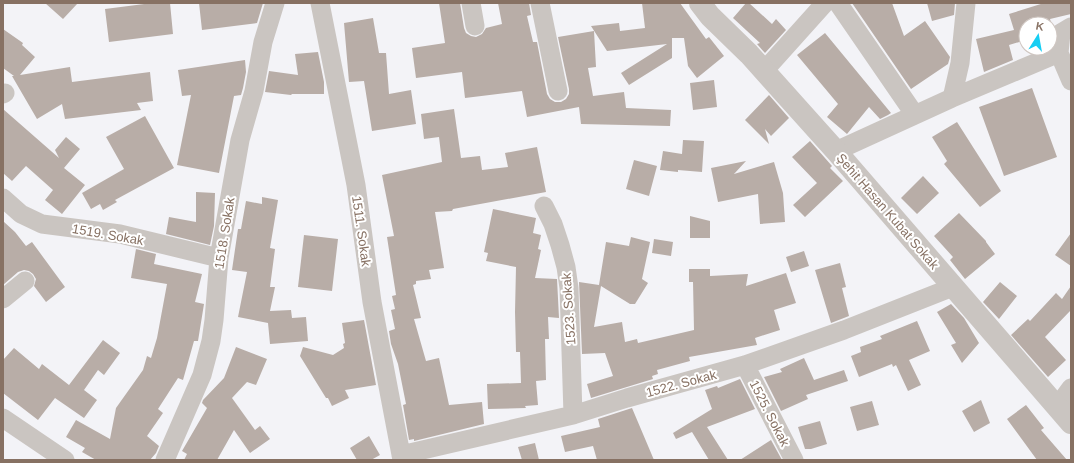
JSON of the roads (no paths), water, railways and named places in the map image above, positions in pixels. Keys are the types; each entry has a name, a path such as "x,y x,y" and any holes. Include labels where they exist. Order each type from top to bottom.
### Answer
{"street":[{"name":"1518. Sokak","path":"165,460 202,375 206,360 214,320 219,258 240,140 254,91 263,42 275,3"},
{"name":"1511. Sokak","path":"320,3 356,184 372,302 402,458"},
{"path":"471,3 475,26"},
{"path":"540,3 558,91"},
{"name":"Şehit Hasan Kubat Sokak","path":"700,3 710,16 764,70 836,151 1071,423"},
{"path":"764,70 825,3"},
{"path":"838,3 915,115"},
{"path":"952,98 960,63 966,3"},
{"path":"1071,27 1061,33 1059,53 1071,81"},
{"path":"836,151 952,98 1059,53"},
{"name":"1519. Sokak","path":"3,198 21,214 42,224 120,234 219,258"},
{"name":"1523. Sokak","path":"544,206 553,224 560,245 566,267 569,288 573,415"},
{"path":"3,299 25,281"},
{"name":"1522. Sokak","path":"402,458 573,415 627,398 745,366 844,330 953,287"},
{"name":"1525. Sokak","path":"745,366 794,460"},
{"path":"1057,407 1071,388"},
{"path":"3,418 65,460"}]}
